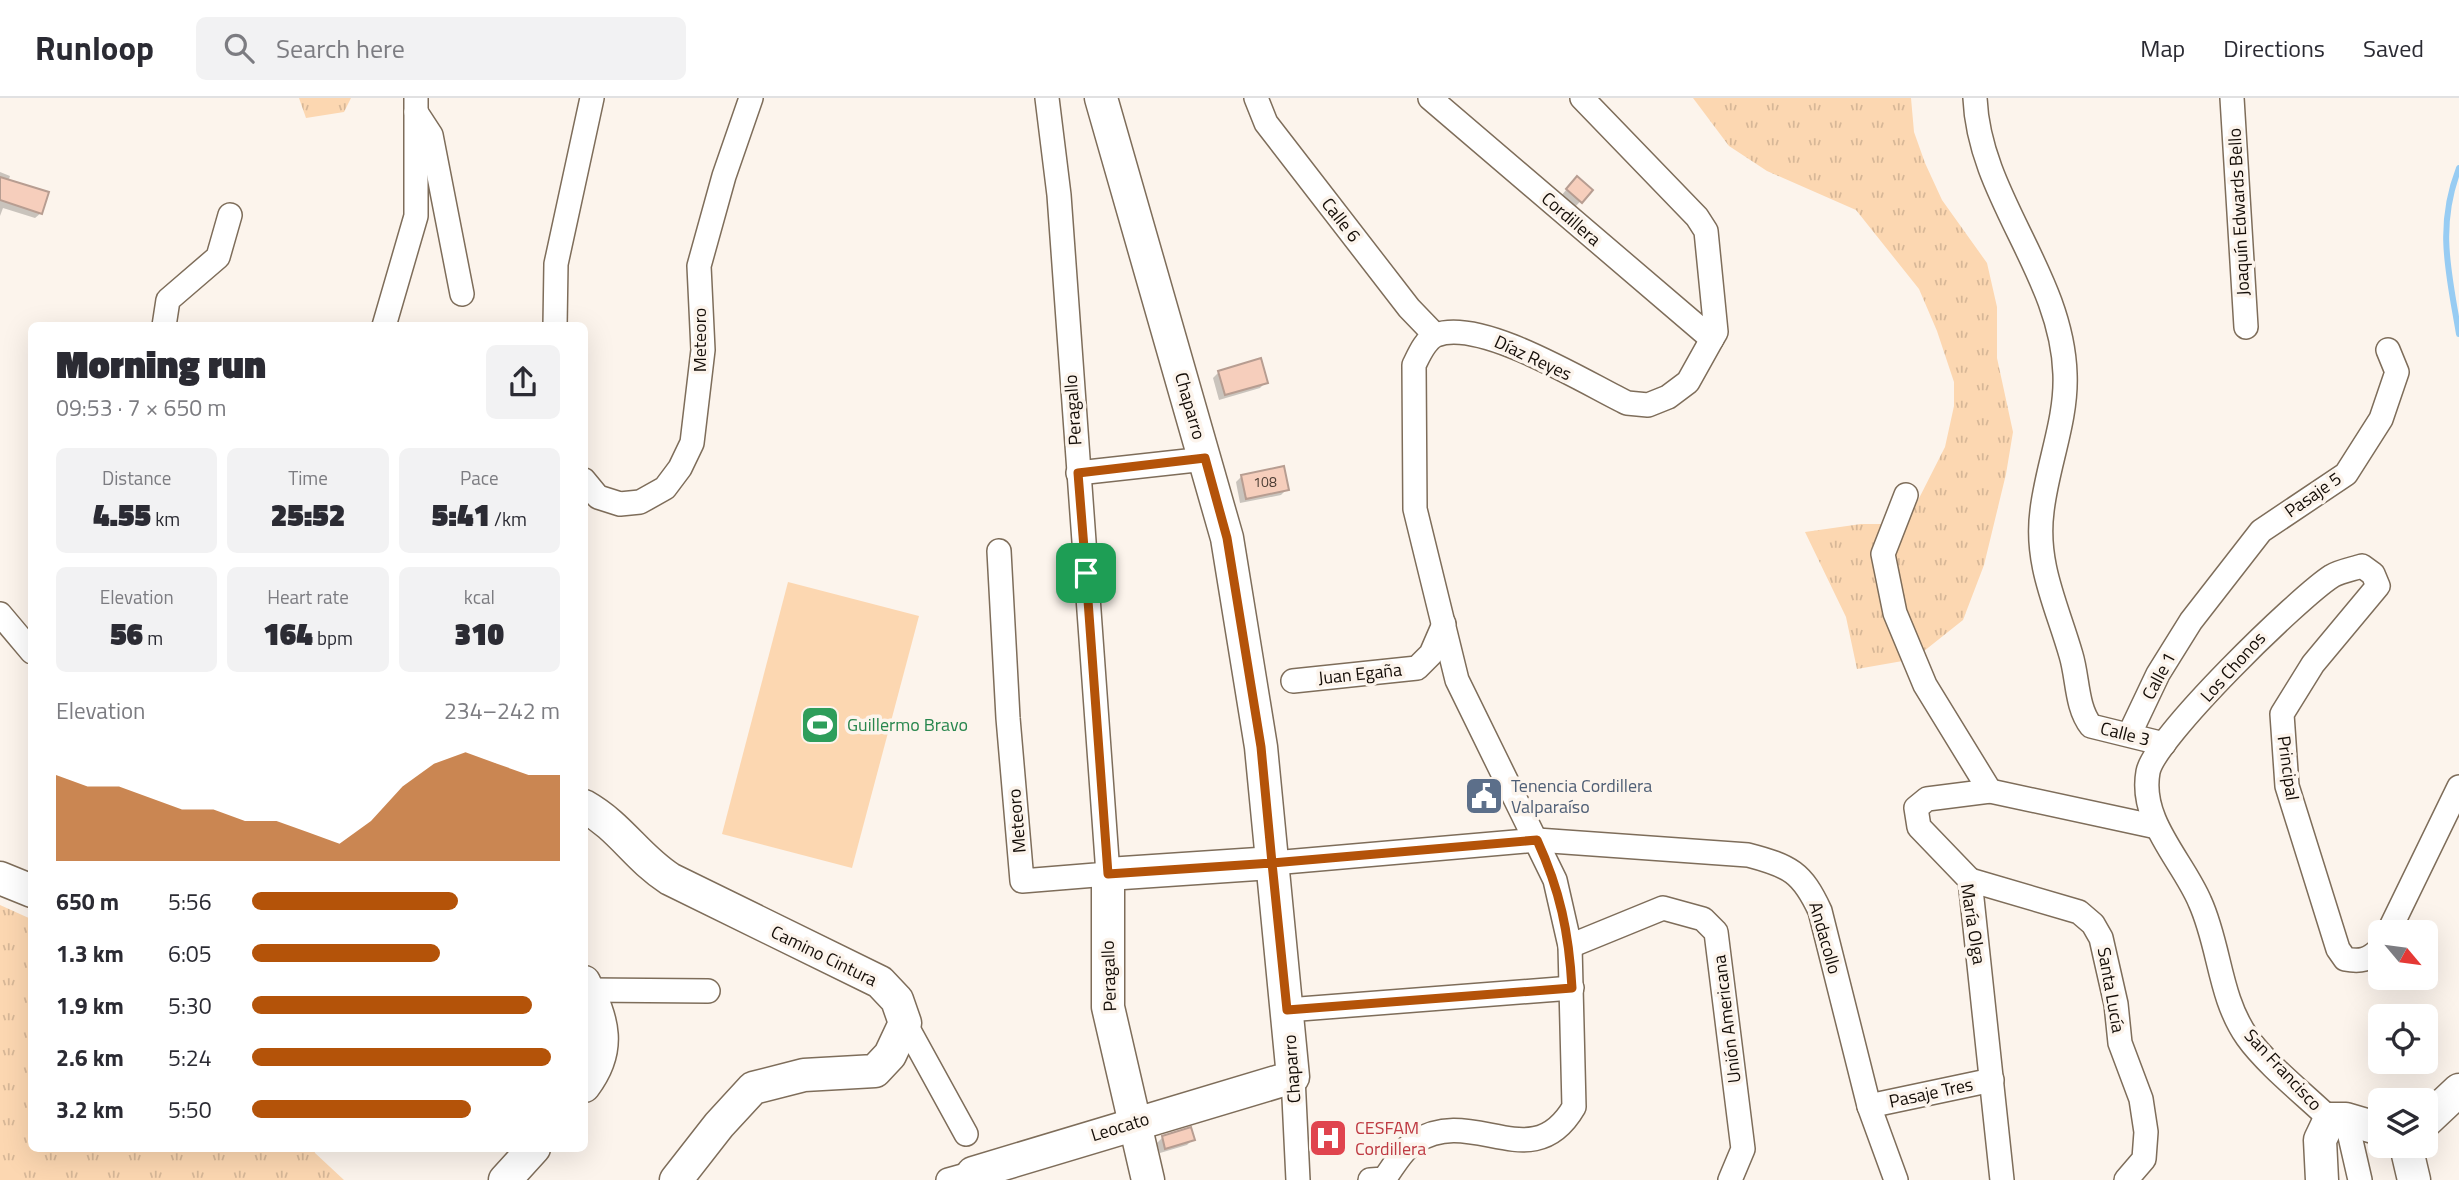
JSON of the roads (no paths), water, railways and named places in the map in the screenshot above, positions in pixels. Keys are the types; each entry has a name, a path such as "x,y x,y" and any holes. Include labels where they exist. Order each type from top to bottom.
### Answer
{"street":[{"path":"555,322 556,264 592,98"},
{"name":"Meteoro","path":"588,485 598,496 620,504 640,502 666,488 680,468 692,443 703,350 699,266 724,176 751,98"},
{"name":"Peragallo","path":"1047,98 1059,195 1108,874 1108,1007 1148,1180"},
{"name":"Chaparro","path":"1101,98 1227,538 1261,747 1293,1077 1298,1180"},
{"name":"Calle 6","path":"1256,98 1266,123 1409,308 1435,335"},
{"name":"Cordillera","path":"1430,98 1712,339"},
{"name":"Díaz Reyes","path":"1435,335 1465,333 1492,337 1627,403 1648,405 1668,397 1688,382 1716,331 1706,231 1697,217 1582,98"},
{"name":"Calle 3","path":"1975,98 1984,153 2047,291 2063,349 2064,401 2041,512 2041,544 2043,572 2078,682 2084,717 2091,726 2130,733 2164,744"},
{"name":"Joaquín Edwards Bello","path":"2232,98 2246,327"},
{"path":"416,105 431,135 462,294"},
{"path":"385,322 416,216 416,105"},
{"path":"165,322 168,300 205,272 218,257 230,215"},
{"path":"1377,1180 1413,1142 1446,1128 1521,1140 1544,1138 1562,1127 1574,1107 1570,946 1555,880 1457,680 1415,509 1414,365 1422,348 1435,335"},
{"name":"Pasaje 5","path":"2190,621 2261,531 2346,474 2381,419 2397,372 2388,350"},
{"path":"1078,473 1205,458"},
{"path":"1906,495 1883,554 1895,613 1925,685 1990,790"},
{"name":"Meteoro","path":"999,551 1008,718 1022,881 1108,874"},
{"name":"Los Chonos","path":"2157,827 2148,798 2148,771 2164,744 2265,632 2333,576 2362,566 2373,574 2378,586"},
{"name":"Principal","path":"2368,959 2359,962 2345,959 2338,949 2287,786 2282,714 2313,664 2378,586"},
{"path":"0,614 28,647"},
{"name":"Calle 1","path":"2130,733 2158,674 2190,621"},
{"name":"Juan Egaña","path":"1293,681 1417,668 1431,654 1444,624"},
{"path":"2394,920 2459,788"},
{"name":"María Olga","path":"2002,1180 1970,880 1919,827 1916,808 1927,799 1990,790 2157,827"},
{"name":"Camino Cintura","path":"588,808 611,822 643,859 670,880 880,982 897,1000 905,1023"},
{"name":"San Francisco","path":"2157,827 2200,901 2218,953 2228,1002 2248,1038 2338,1119"},
{"name":"Andacollo","path":"1272,863 1537,840 1748,856 1780,864 1807,883 1820,911 1869,1107 1896,1180"},
{"path":"1108,874 1272,863"},
{"path":"0,878 28,889"},
{"name":"Santa Lucía","path":"1970,880 2079,912 2093,924 2101,938 2116,1004 2120,1043 2141,1100 2146,1132 2144,1159 2126,1180"},
{"name":"Unión Americana","path":"1570,946 1663,908 1703,919 1716,932 1743,1149 1730,1180"},
{"path":"588,986 708,990"},
{"path":"1287,1010 1572,988"},
{"path":"588,991 600,1024 602,1056 588,1079"},
{"path":"905,1023 966,1134"},
{"path":"676,1180 719,1125 753,1088 804,1075 874,1071 890,1055 905,1023"},
{"name":"Leocato","path":"965,1178 1134,1122 1293,1077"},
{"name":"Pasaje Tres","path":"1869,1107 1992,1080"},
{"path":"2438,1110 2459,1090"},
{"path":"2338,1119 2368,1126"},
{"path":"2322,1180 2320,1140 2338,1119"},
{"path":"2338,1119 2360,1180"},
{"path":"505,1180 530,1152"},
{"path":"2409,1158 2414,1180"}],"waterway":[{"path":"2459,168 2452,190 2446,231 2459,334"}],"place":[{"name":"Guillermo Bravo","path":"820,725"},
{"name":"Tenencia Cordillera Valparaíso","path":"1484,796"},
{"name":"CESFAM Cordillera","path":"1328,1138"}]}
